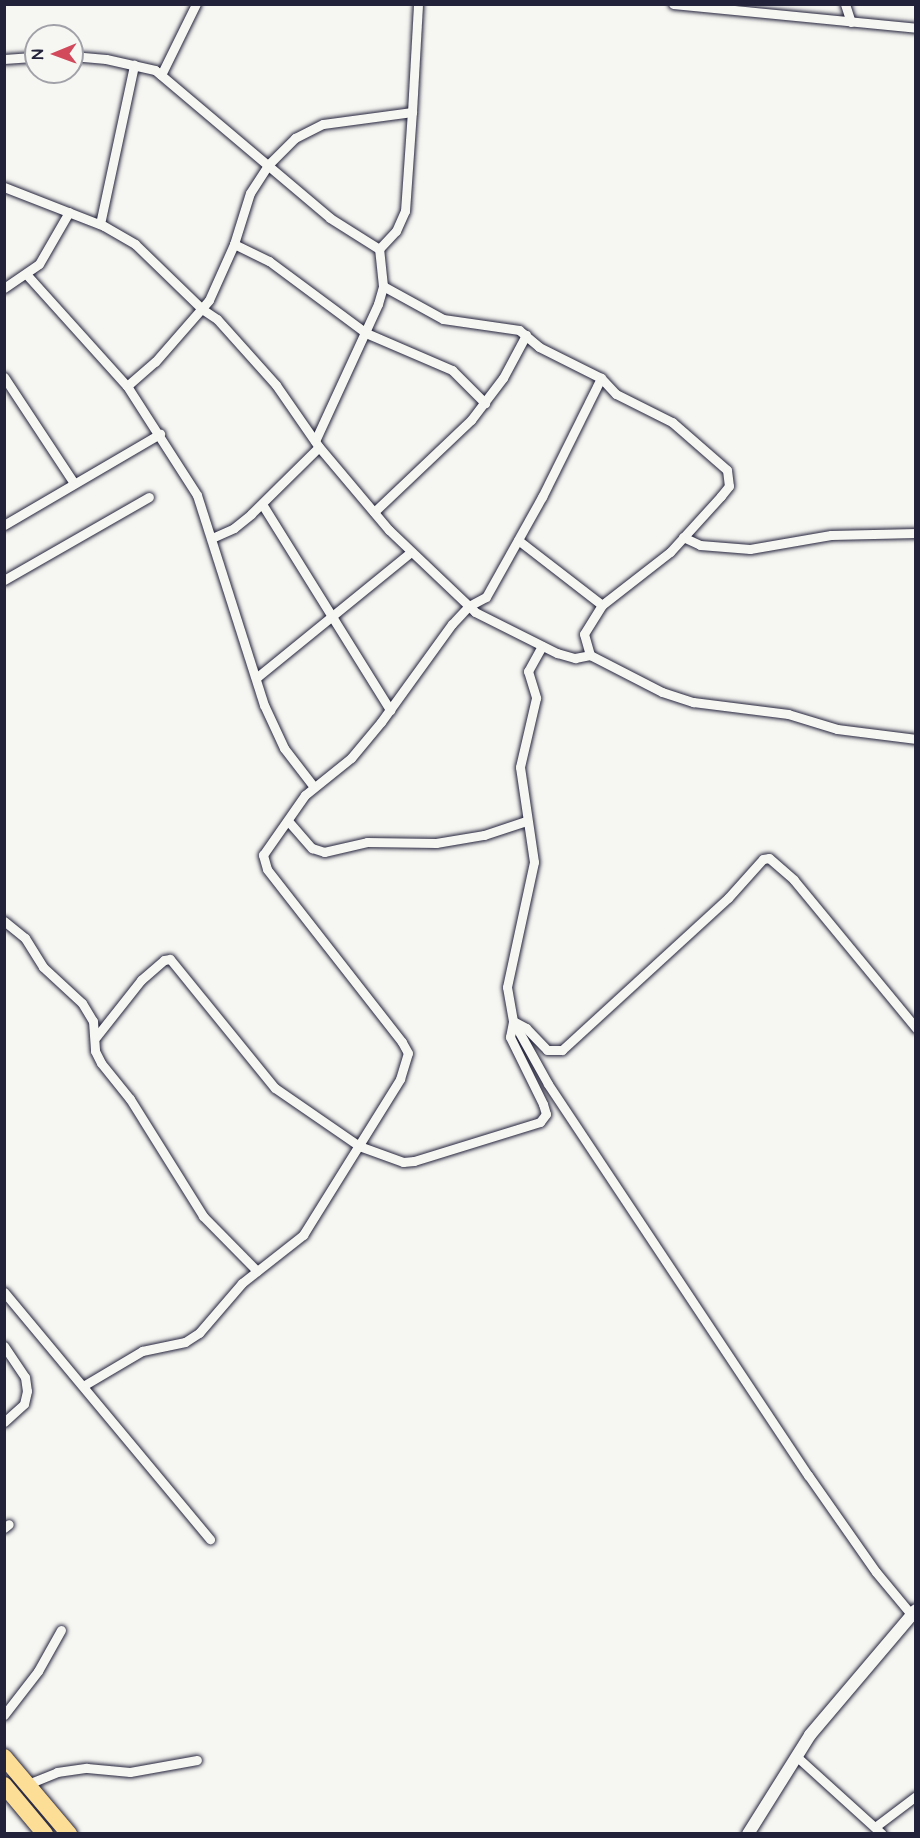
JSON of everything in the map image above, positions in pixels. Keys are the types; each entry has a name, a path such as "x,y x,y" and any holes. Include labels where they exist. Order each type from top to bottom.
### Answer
{"highway":[{"path":"4,1757 69,1833"},
{"path":"4,1785 45,1833"}],"street":[{"path":"161,75 196,4"},
{"path":"212,538 234,528 262,504 317,444 366,333 383,286 379,249 396,231 405,211 418,4"},
{"path":"673,4 915,28"},
{"path":"845,4 851,22"},
{"path":"84,58 134,64 161,75 354,236 379,249"},
{"path":"6,62 24,59"},
{"path":"100,224 134,64"},
{"path":"127,386 155,362 202,309 234,244 250,193 269,164 295,138 323,124 412,112"},
{"path":"4,187 100,224 135,244 202,309 217,319 258,365 317,444 374,512 411,552 486,620 574,658 590,655 662,693 693,702 788,714 837,729 915,739"},
{"path":"4,288 27,275 48,253 69,212"},
{"path":"234,244 269,261 366,333 452,370 485,403"},
{"path":"27,275 127,386 160,434 197,495 256,678 284,748 314,787"},
{"path":"383,286 444,319 508,326 526,335 539,347 602,378 616,394 672,423 727,470 729,486 683,537 640,578 602,605 584,634 590,655"},
{"path":"374,512 439,453 485,403 526,335"},
{"path":"4,377 74,483"},
{"path":"83,1386 142,1351 185,1342 257,1271 303,1235 400,1079 408,1053 267,869 263,855 314,787 351,758 390,710 452,624 469,606 486,597 602,378"},
{"path":"5,525 160,434"},
{"path":"4,580 150,497"},
{"path":"262,504 390,710"},
{"path":"683,537 700,545 750,549 831,535 915,533"},
{"path":"518,540 602,605"},
{"path":"256,678 332,620 411,552"},
{"path":"542,646 528,671 536,698 520,767 534,878 507,987 513,1021 548,1084 808,1475 876,1572 914,1612 796,1756 748,1833"},
{"path":"289,822 312,848 324,852 367,842 436,843 484,835 526,821"},
{"path":"513,1021 531,1032 547,1050 562,1050 728,898 763,859 769,858 794,880 915,1028"},
{"path":"4,921 25,938 43,967 82,1003 93,1021 100,1063 136,1108 203,1215 257,1271"},
{"path":"96,1037 141,980 164,960 170,959 275,1088 359,1146 403,1162 414,1161 540,1122 546,1114 510,1037 513,1021"},
{"path":"4,1292 210,1539"},
{"path":"4,1346 25,1377 27,1392 24,1404 4,1422"},
{"path":"4,1715 38,1671 61,1630"},
{"path":"796,1756 879,1830 915,1796"},
{"path":"28,1784 57,1772 87,1768 130,1772 197,1760"}]}
